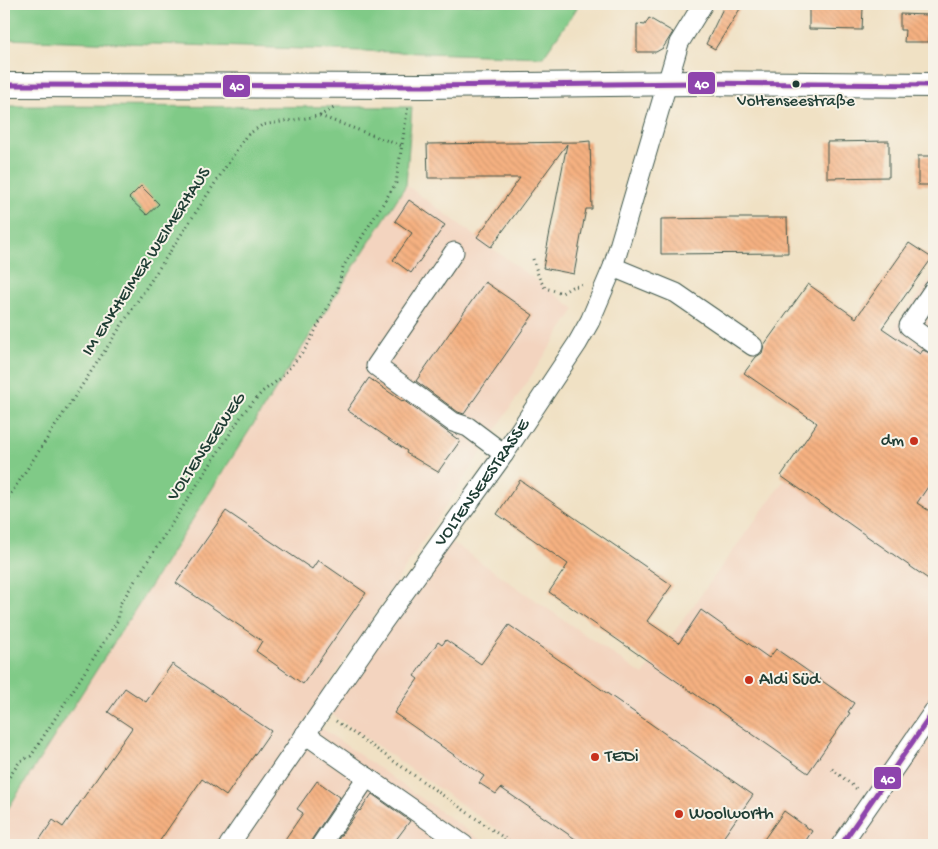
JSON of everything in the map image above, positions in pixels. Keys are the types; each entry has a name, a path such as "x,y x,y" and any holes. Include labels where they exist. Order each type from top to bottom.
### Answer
{"main road":[{"path":"4,85 934,85"}],"street":[{"name":"VOLTENSEESTRASSE","path":"229,845 321,710 504,454 577,344 605,289 613,267 679,43 703,4"},
{"path":"454,252 376,366 453,422 468,427 504,454"},
{"path":"613,267 676,293 753,346"},
{"path":"934,289 909,326 934,344"},
{"path":"841,845 934,711"},
{"path":"305,734 464,845"},
{"path":"321,845 367,778"}],"path":[{"name":"IM ENKHEIMER WEIMERHAUS","path":"4,496 8,498 246,136 262,125 319,116 339,105 340,85"},
{"name":"VOLTENSEEWEG","path":"4,785 20,761 31,756 118,620 120,604 244,412 262,392 281,378 306,348 338,288 343,267 396,183 411,86"},
{"path":"319,116 402,146"},
{"path":"533,259 538,278 545,288 562,293 572,287 585,285 605,289"},
{"path":"321,710 514,845"},
{"path":"832,769 872,801"}],"shaded area":[{"path":"406,185 575,309 307,718 488,845 4,845 4,815"},
{"path":"934,273 934,695 922,712 934,719 934,845 520,845 326,710 446,538 643,675"}],"green space":[{"path":"4,4 580,4 543,57 4,39"},
{"path":"4,106 412,107 406,185 4,815"}],"building":[{"path":"725,4 743,4 715,49 706,44"},
{"path":"809,8 863,8 862,30 809,29"},
{"path":"900,14 929,15 929,42 904,42 905,30 900,30"},
{"path":"649,18 673,32 663,48 656,52 637,52 637,24 645,25"},
{"path":"590,141 592,209 586,209 574,274 543,268 567,144 491,247 477,237 520,178 428,178 427,144"},
{"path":"889,141 889,177 827,178 827,142"},
{"path":"918,156 934,156 934,185 918,185"},
{"path":"141,186 159,204 147,215 129,198"},
{"path":"409,200 445,225 411,273 393,260 412,233 395,221"},
{"path":"787,218 788,253 661,254 661,219"},
{"path":"909,243 932,258 882,328 920,354 923,350 934,355 934,478 917,503 934,514 934,583 781,476 817,423 744,373 756,357 762,353 764,345 808,284 856,318"},
{"path":"485,282 533,315 464,414 458,412 416,381"},
{"path":"369,378 460,441 438,472 406,453 407,451 347,410"},
{"path":"520,480 672,585 647,621 679,643 701,610 769,658 776,649 854,703 848,712 850,713 808,773 549,592 568,564 497,514"},
{"path":"226,511 312,569 318,560 366,593 303,684 256,651 262,641 176,583"},
{"path":"509,625 753,795 718,845 584,845 501,788 496,794 479,783 484,776 394,713 418,679 414,676 438,642 442,645 446,640 481,664"},
{"path":"172,664 271,731 226,796 202,779 157,845 36,845 53,820 63,827 132,728 108,712 125,688 146,702"},
{"path":"317,781 340,797 310,845 281,845 303,813 297,809"},
{"path":"372,794 410,821 392,845 334,845 359,810"},
{"path":"784,811 812,831 803,845 760,845"}],"transit line":[{"name":"40","path":"4,85 423,86 695,83 934,85"},
{"name":"40","path":"841,845 934,711"}],"place":[{"name":"Voltenseestraße","path":"796,84"},
{"name":"dm","path":"914,441"},
{"name":"Aldi Süd","path":"749,680"},
{"name":"TEDi","path":"595,757"},
{"name":"Woolworth","path":"679,814"}]}
